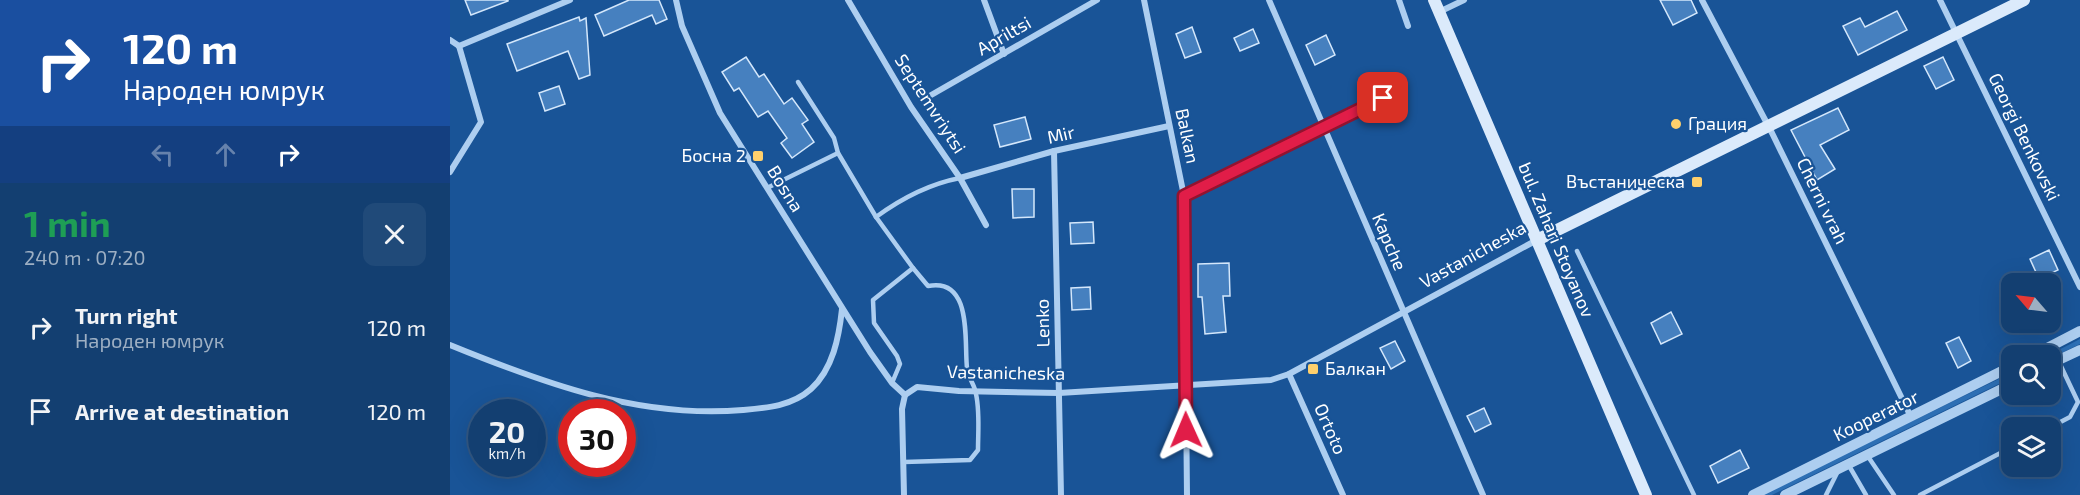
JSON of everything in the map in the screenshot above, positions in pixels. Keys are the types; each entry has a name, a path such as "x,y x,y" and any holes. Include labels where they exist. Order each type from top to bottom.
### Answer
{"main road":[{"name":"Vastanicheska","path":"1537,240 1767,124 2024,0"},
{"name":"bul. Zahari Stoyanov","path":"1436,6 1646,495"}],"street":[{"path":"459,46 570,0"},
{"name":"Bosna","path":"676,0 682,26 720,113 842,309 892,383 905,395"},
{"name":"Septemvriytsi","path":"848,0 911,107 960,178 986,225"},
{"path":"984,0 1004,54"},
{"name":"Apriltsi","path":"926,98 1097,0"},
{"name":"Balkan","path":"1144,0 1184,196 1187,495"},
{"name":"Kapche","path":"1269,0 1483,495"},
{"path":"1399,0 1408,26"},
{"path":"1436,6 1464,0"},
{"name":"Cherni vrah","path":"1702,0 1767,124 1911,418"},
{"name":"Georgi Benkovski","path":"1940,0 2080,287"},
{"path":"450,40 459,46 481,122 450,172"},
{"path":"1184,196 1323,126 1403,89"},
{"name":"Mir","path":"960,178 1054,151 1169,126"},
{"name":"Lenko","path":"1054,151 1061,495"},
{"name":"Vastanicheska","path":"905,395 917,387 976,392 1059,393 1271,380 1289,374 1537,240"},
{"path":"450,345 573,391 648,407 697,412 771,408 794,400 812,388 826,369 837,343 842,309"},
{"path":"2053,345 2080,331"},
{"path":"2061,359 2080,350"},
{"name":"Kooperator","path":"1754,495 2001,372"},
{"name":"Ortoto","path":"1289,374 1343,495"},
{"name":"Kooperator","path":"1785,495 2001,389"},
{"path":"904,495 903,409 905,395"}],"lane":[{"path":"798,82 834,138 838,153 876,217 928,286 944,286 955,292 961,303 964,316 967,371 976,392 978,450 970,460 904,462"},
{"path":"767,188 838,153"},
{"path":"876,217 914,193 937,183 960,178"},
{"path":"1577,251 1694,495"},
{"path":"892,383 900,364 874,323 873,300 914,268"},
{"path":"2061,374 2079,404 2070,417 2061,422"},
{"path":"1920,495 2001,453"},
{"path":"1867,455 1894,495"},
{"path":"1826,495 1844,466 1866,495"}],"shaded area":[{"path":"2080,339 2080,344 2061,353 2061,349"},
{"path":"2001,378 2001,383 1772,495 1761,495"}],"building":[{"path":"465,0 508,0 508,1 471,15"},
{"path":"629,0 659,0 667,19 656,24 652,15 604,36 595,15"},
{"path":"1660,0 1691,0 1697,13 1673,25"},
{"path":"1897,11 1907,30 1858,55 1843,26 1860,18 1865,27"},
{"path":"579,17 580,21 586,18 590,75 579,79 568,51 517,71 507,44"},
{"path":"1192,27 1201,52 1185,58 1176,34"},
{"path":"1253,29 1259,43 1240,51 1234,38"},
{"path":"1326,35 1335,55 1315,65 1306,45"},
{"path":"746,57 759,77 764,74 784,104 792,98 808,120 802,124 814,142 792,158 781,143 787,138 768,111 758,117 739,88 734,91 722,72"},
{"path":"1943,57 1954,80 1936,89 1924,66"},
{"path":"559,86 565,104 545,111 539,93"},
{"path":"1838,108 1849,130 1820,145 1835,169 1817,180 1791,130"},
{"path":"1025,117 1031,139 1000,147 994,125"},
{"path":"1012,189 1034,189 1034,217 1013,218"},
{"path":"1093,222 1094,243 1071,244 1070,223"},
{"path":"2049,250 2058,270 2052,273 2036,273 2030,259"},
{"path":"1229,263 1230,296 1223,296 1226,332 1205,334 1202,297 1198,297 1198,264"},
{"path":"1090,287 1091,309 1072,310 1071,288"},
{"path":"1671,312 1682,334 1661,344 1651,323"},
{"path":"1959,337 1971,361 1958,368 1946,343"},
{"path":"1395,341 1405,361 1391,369 1380,348"},
{"path":"1484,408 1491,424 1475,432 1467,416"},
{"path":"1740,450 1749,468 1718,483 1710,466"}],"place":[{"name":"Грация","path":"1676,124"},
{"name":"Босна 2","path":"758,156"},
{"name":"Въстаническа","path":"1697,182"},
{"name":"Балкан","path":"1313,369"}],"route":[{"path":"1186,430 1184,196 1383,98"}]}
